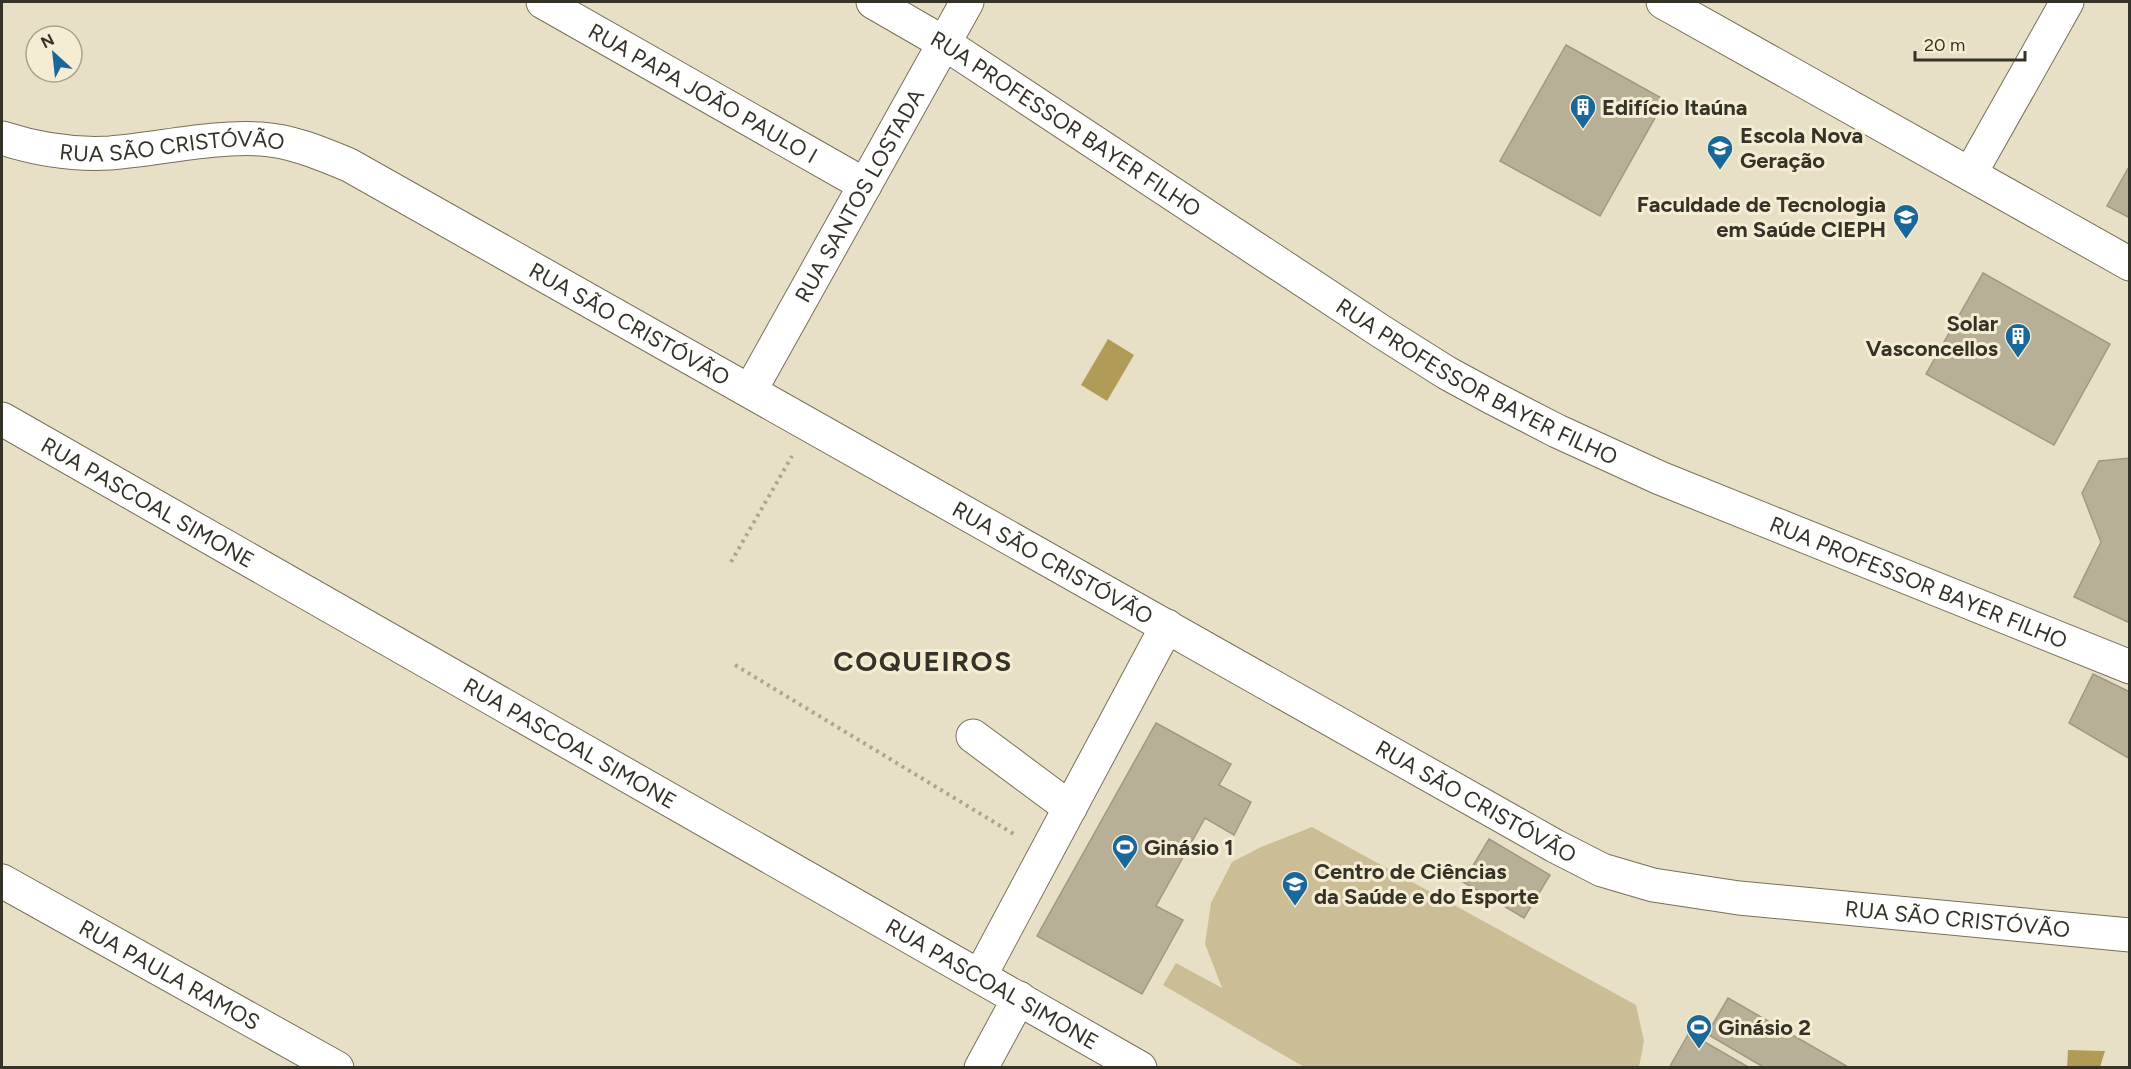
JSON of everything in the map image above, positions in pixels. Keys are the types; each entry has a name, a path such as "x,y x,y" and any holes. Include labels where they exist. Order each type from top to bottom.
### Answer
{"street":[{"name":"RUA PAPA JOÃO PAULO I","path":"543,2 865,185"},
{"name":"RUA PROFESSOR BAYER FILHO","path":"873,2 944,43 1382,332 1447,373 1484,393 1557,431 1660,477 2130,667"},
{"name":"RUA SANTOS LOSTADA","path":"750,391 967,2"},
{"path":"1663,2 2130,264"},
{"path":"1970,174 2067,2"},
{"name":"RUA SÃO CRISTÓVÃO","path":"2,138 61,151 108,153 219,141 261,139 309,148 349,165 1555,846 1602,870 1653,885 1739,898 2130,934"},
{"name":"RUA PASCOAL SIMONE","path":"2,419 1140,1068"},
{"path":"980,976 1167,626"},
{"path":"973,736 1070,808"},
{"name":"RUA PAULA RAMOS","path":"2,881 337,1068"},
{"path":"981,1068 1019,998"}],"path":[{"path":"731,561 810,425"},
{"path":"735,665 1046,854"}],"shaded area":[{"path":"1108,339 1134,355 1107,401 1081,385"},
{"path":"1312,827 1636,1005 1644,1041 1639,1067 1304,1067 1163,985 1176,963 1222,988 1205,944 1211,903 1232,862 1261,847"},
{"path":"2068,1050 2105,1051 2100,1067 2067,1068"}],"building":[{"name":"Edifício Itaúna","path":"1566,45 1665,100 1600,216 1500,161"},
{"path":"2130,165 2130,218 2107,206"},
{"name":"Solar Vasconcellos","path":"1983,273 2110,344 2054,445 1926,374"},
{"path":"2130,458 2130,623 2074,597 2101,542 2082,493 2099,461"},
{"path":"2093,674 2130,692 2130,759 2069,723"},
{"name":"Ginásio 1","path":"1156,723 1231,764 1219,785 1251,802 1234,835 1205,818 1156,906 1183,920 1142,994 1037,936"},
{"path":"1489,839 1550,875 1524,918 1463,882"},
{"path":"1728,998 1850,1068 1765,1068 1707,1034"},
{"name":"Ginásio 2","path":"1689,1033 1750,1068 1669,1068"}],"place":[{"name":"Edifício Itaúna","path":"1583,130"},
{"name":"Escola Nova Geração","path":"1720,171"},
{"name":"Faculdade de Tecnologia em Saúde CIEPH","path":"1906,240"},
{"name":"Solar Vasconcellos","path":"2018,359"},
{"name":"Ginásio 1","path":"1125,870"},
{"name":"Centro de Ciências da Saúde e do Esporte","path":"1295,907"},
{"name":"Ginásio 2","path":"1699,1050"}],"district":[{"name":"COQUEIROS","path":"923,661"}]}
